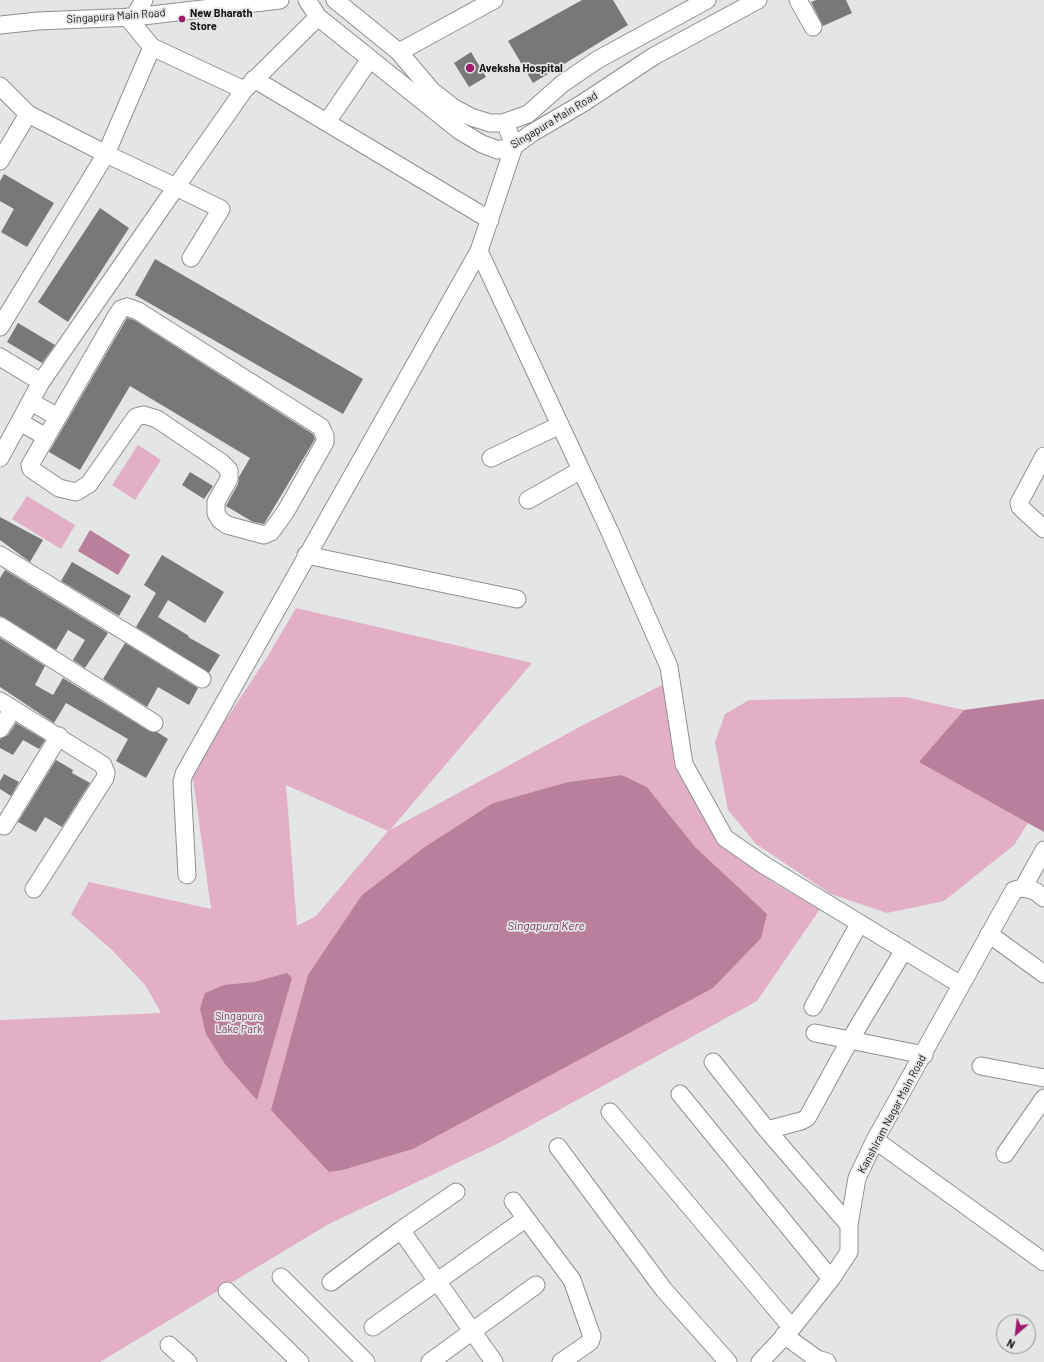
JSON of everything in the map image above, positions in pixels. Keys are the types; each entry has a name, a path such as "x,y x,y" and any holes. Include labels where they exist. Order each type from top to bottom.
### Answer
{"street":[{"path":"144,0 131,17 152,47 249,84 327,122 490,220"},
{"name":"Singapura Main Road","path":"0,25 38,21 131,17 280,0"},
{"name":"Singapura Main Road","path":"308,0 318,18 460,131 498,150 514,146 532,133 583,103 654,56 758,0"},
{"name":"Singapura Main Road","path":"335,0 399,52 432,91 454,108 471,117 490,123 505,122 528,114 562,84 597,60 707,0"},
{"path":"399,52 471,6 494,0"},
{"path":"798,0 813,27"},
{"path":"0,457 42,382 176,186 249,84 318,18"},
{"path":"0,327 106,154 152,47"},
{"path":"327,122 370,59"},
{"path":"0,86 28,114 106,154 176,186 221,209 191,258"},
{"path":"0,161 28,114"},
{"path":"187,875 183,778 306,555 479,252 514,146 505,122"},
{"path":"479,252 581,470 669,667 684,764 725,838 764,865 961,985"},
{"path":"127,307 138,311 321,427 326,436 325,442 286,511 271,532 264,535 227,525 220,520 216,513 216,502 229,479 229,470 222,463 157,419 144,415 136,417 89,484 76,492 59,488 31,469 30,465 58,417 117,315 121,309 127,307"},
{"path":"0,357 42,382"},
{"path":"31,402 58,417"},
{"path":"20,422 46,437"},
{"path":"491,458 560,425"},
{"path":"1044,456 1019,503 1020,507 1044,529"},
{"path":"528,500 581,470"},
{"path":"0,555 202,679"},
{"path":"306,555 517,599"},
{"path":"0,626 154,723"},
{"path":"0,730 6,705 59,736 103,765 106,773 105,778 34,889"},
{"path":"4,826 59,736"},
{"path":"1044,850 1023,888 1035,891 1044,898"},
{"name":"Kanshiram Nagar Main Road","path":"760,1362 788,1332 831,1279 849,1252 849,1225 857,1178 875,1140 924,1055 1014,890 1023,888"},
{"path":"813,1007 859,924"},
{"path":"989,934 1044,974"},
{"path":"767,1130 807,1118 850,1040 904,950"},
{"path":"815,1033 924,1055"},
{"path":"713,1062 767,1130 849,1225"},
{"path":"981,1066 1044,1078"},
{"path":"680,1094 831,1279"},
{"path":"1005,1154 1044,1098"},
{"path":"610,1112 788,1332 818,1359 827,1362"},
{"path":"875,1140 1044,1262"},
{"path":"558,1147 664,1290 728,1362"},
{"path":"331,1282 401,1230 456,1192"},
{"path":"513,1201 572,1280 592,1336 590,1342 561,1362"},
{"path":"373,1327 525,1219"},
{"path":"401,1230 494,1362"},
{"path":"281,1277 366,1362"},
{"path":"430,1362 472,1330 536,1285"},
{"path":"227,1291 300,1362"},
{"path":"169,1345 188,1362"}],"green space":[{"path":"138,445 161,460 135,500 112,485"},
{"path":"27,496 75,525 61,549 12,519"},
{"name":"Singapura Lake Park","path":"296,608 532,663 390,830 587,723 664,684 684,781 720,840 777,885 820,909 757,1001 499,1143 327,1225 100,1362 0,1362 0,1020 161,1013 146,986 113,951 71,914 89,882 211,909 192,771 268,656","holes":["622,775 647,787 696,848 712,988 413,1149 343,1170 308,975 323,955 493,803 568,782","286,785 388,831 316,916 297,926"]},
{"path":"905,697 964,710 920,762 1028,823 1014,845 944,901 887,913 831,894 756,844 728,810 715,742 725,714 749,700"}],"water":[{"path":"90,530 130,555 118,575 78,551"},
{"path":"1044,699 1044,832 919,762 964,710"},
{"name":"Singapura Kere","path":"622,775 647,787 696,848 767,914 761,938 713,988 413,1149 343,1170 329,1172 271,1110 308,975 362,895 425,847 493,803 568,782"},
{"path":"287,973 292,978 257,1100 225,1064 206,1034 200,1009 205,993 224,985 254,982"}],"building":[{"path":"582,0 613,0 628,25 533,83 508,41"},
{"path":"816,0 846,0 852,13 823,26 811,2"},
{"path":"471,52 486,77 469,87 454,63"},
{"path":"4,174 54,203 27,247 1,232 14,209 0,201 0,181"},
{"path":"100,208 129,228 68,322 38,302"},
{"path":"155,259 363,379 343,414 135,295"},
{"path":"127,318 134,320 313,434 315,439 264,524 253,522 226,506 238,484 239,477 250,458 130,386 80,470 49,452"},
{"path":"18,323 55,345 42,363 7,342"},
{"path":"190,472 213,486 204,499 182,485"},
{"path":"0,517 43,540 30,562 0,540"},
{"path":"162,555 224,592 205,623 168,600 158,617 189,636 188,637 220,655 209,673 136,627 156,593 144,585"},
{"path":"72,562 131,596 119,616 61,581"},
{"path":"5,570 108,633 85,668 73,660 85,640 68,630 56,650 0,616 0,578"},
{"path":"0,638 45,666 35,685 53,695 63,678 149,731 157,732 168,739 146,778 116,761 128,739 66,703 54,723 0,687"},
{"path":"125,643 198,688 189,705 158,687 147,707 103,679"},
{"path":"16,723 45,740 39,749 23,740 13,755 0,748 0,739 8,735"},
{"path":"56,760 73,770 72,773 90,783 62,827 45,817 36,832 18,822"},
{"path":"4,774 19,782 11,796 0,789 0,781"}],"place":[{"name":"New Bharath Store","path":"182,19"},
{"name":"Aveksha Hospital","path":"470,68"}]}
